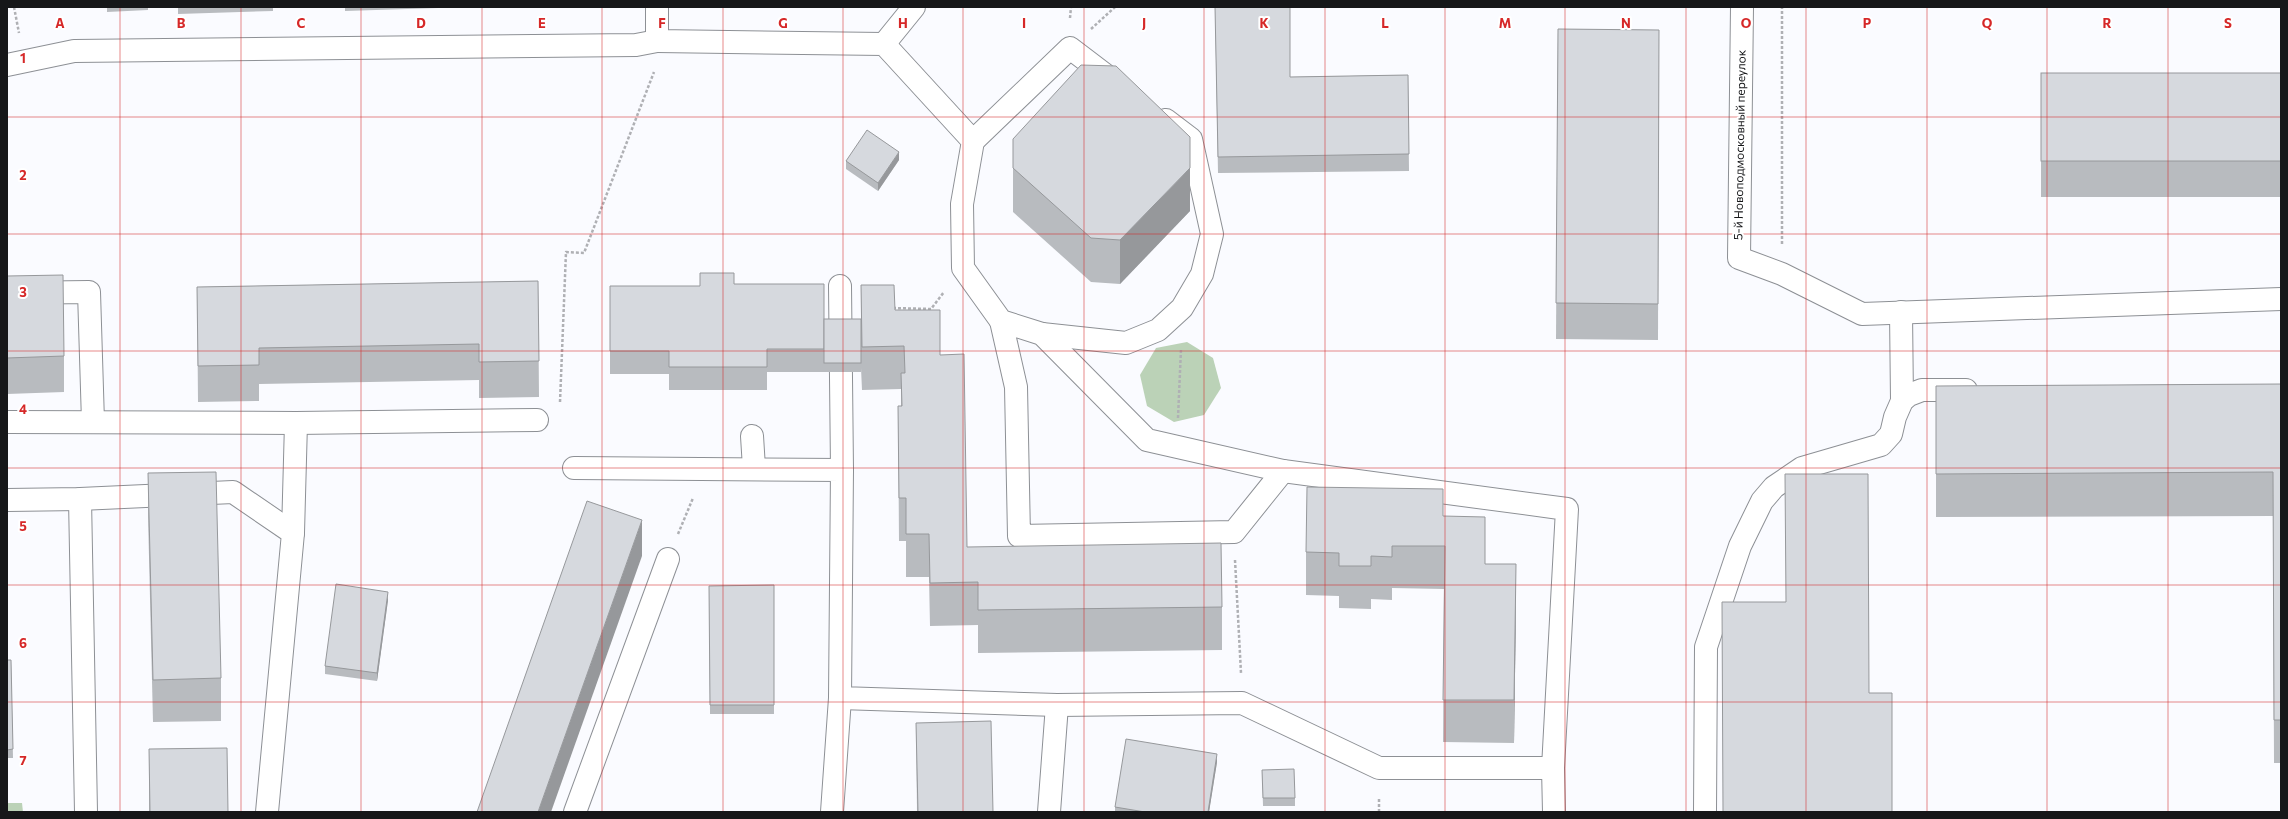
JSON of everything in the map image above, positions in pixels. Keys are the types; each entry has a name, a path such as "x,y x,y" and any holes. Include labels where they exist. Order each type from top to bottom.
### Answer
{"street":[{"path":"657,7 657,41"},
{"path":"884,44 914,7"},
{"name":"5-й Новоподмосковный переулок","path":"1742,7 1739,258 1782,274"},
{"path":"7,65 74,51 636,45 657,41 884,44 973,141"},
{"path":"1133,96 1070,48 973,141 962,204 963,268 1001,321 1016,387 1019,536 1234,532 1282,471"},
{"path":"1001,321 1042,334 1126,343 1158,330 1182,308 1202,274 1212,234 1191,139 1152,110"},
{"path":"1782,274 1862,314 2281,299"},
{"path":"832,812 840,698 842,470 840,286"},
{"path":"7,293 89,292 93,422"},
{"path":"1705,812 1706,647 1737,553 1753,517 1762,501 1774,487 1802,468 1881,445 1890,434 1902,401 1901,312"},
{"path":"1042,334 1147,440 1282,471 1567,509 1553,768 1554,812"},
{"path":"1902,401 1909,395 1922,390 1986,390"},
{"path":"7,422 296,423 537,420"},
{"path":"266,812 294,533 296,423"},
{"path":"752,436 754,468"},
{"path":"574,468 754,468 842,470"},
{"path":"7,500 80,500 233,492 294,533"},
{"path":"80,500 86,812"},
{"path":"575,812 668,558"},
{"path":"840,698 1057,705 1242,703 1379,768 1553,768"},
{"path":"1049,812 1057,705"}],"path":[{"path":"1782,7 1782,274"},
{"path":"560,404 566,252 584,253 654,70 657,41"},
{"path":"886,308 931,309 963,268"},
{"path":"1177,447 1182,308"},
{"path":"668,558 704,469"},
{"path":"1234,532 1242,703"}],"green space":[{"path":"1187,342 1213,358 1221,388 1204,415 1174,422 1147,406 1140,375 1156,348"},
{"path":"7,803 22,803 23,812 7,812"}],"building":[{"path":"1215,7 1290,7 1290,77 1408,75 1409,154 1218,157"},
{"path":"1558,29 1659,30 1658,304 1556,303"},
{"path":"1081,65 1116,66 1190,137 1190,168 1120,240 1091,238 1013,168 1013,139"},
{"path":"2041,73 2281,73 2281,161 2041,161"},
{"path":"867,130 899,152 878,183 846,161"},
{"path":"700,273 734,273 734,284 824,284 824,349 767,349 767,367 669,367 669,351 610,351 610,286 700,286"},
{"path":"63,275 64,356 7,358 7,276"},
{"path":"538,281 539,361 479,362 479,344 259,348 259,365 198,366 197,287"},
{"path":"861,285 894,285 895,310 940,310 940,355 964,354 967,547 1221,543 1222,607 978,610 978,582 930,583 929,534 906,534 906,498 899,498 898,406 902,406 901,373 905,373 904,346 862,347"},
{"path":"824,319 861,319 861,363 824,363"},
{"path":"2281,384 2281,720 2274,720 2273,472 1936,474 1936,386"},
{"path":"216,472 221,678 153,680 148,473"},
{"path":"1785,474 1868,474 1869,693 1892,693 1892,812 1723,812 1722,602 1786,602"},
{"path":"1307,487 1443,489 1443,516 1485,517 1485,564 1516,564 1514,700 1443,700 1445,546 1392,546 1392,557 1371,556 1371,566 1339,566 1339,553 1306,552"},
{"path":"587,501 642,520 538,812 477,812"},
{"path":"336,584 388,592 377,673 325,666"},
{"path":"774,585 774,705 710,705 709,586"},
{"path":"7,660 11,660 13,749 7,750"},
{"path":"991,721 993,812 918,812 916,723"},
{"path":"1126,739 1217,754 1208,812 1145,812 1115,807"},
{"path":"227,748 228,812 150,812 149,749"},
{"path":"1294,769 1295,798 1263,798 1262,770"}]}
